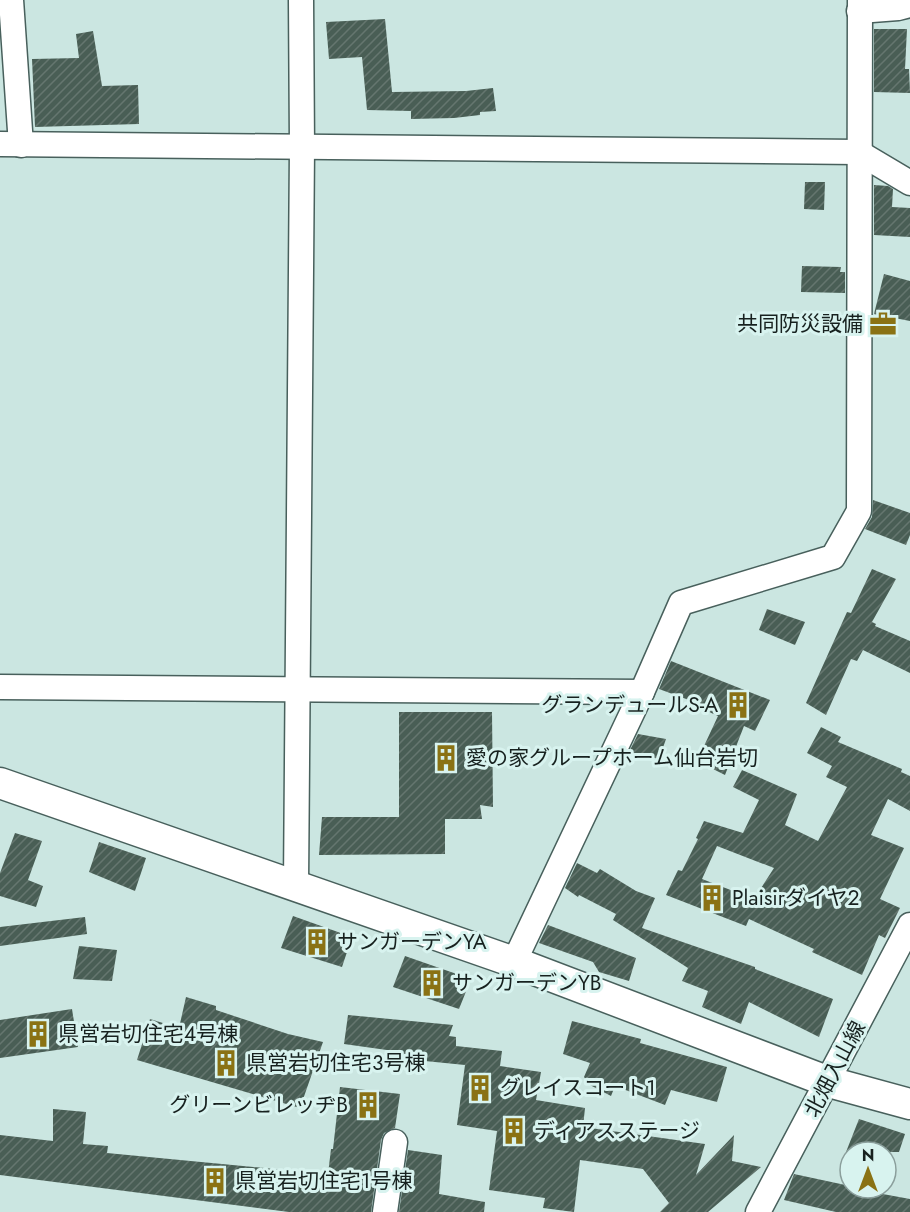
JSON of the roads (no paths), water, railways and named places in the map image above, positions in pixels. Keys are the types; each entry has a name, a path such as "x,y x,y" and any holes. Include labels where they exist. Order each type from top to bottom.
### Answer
{"street":[{"path":"11,0 11,144 858,152 910,183"},
{"path":"296,885 302,147 301,0"},
{"path":"514,962 642,692 681,603 833,557 859,511 860,6 898,8 910,5"},
{"path":"0,687 642,692"},
{"path":"0,783 514,962 829,1082 910,1104"},
{"name":"北畑入山線","path":"758,1212 829,1082 910,925"},
{"path":"385,1212 395,1142"}],"place":[{"name":"共同防災設備","path":"883,324"},
{"name":"グランデュールS-A","path":"738,705"},
{"name":"愛の家グループホーム仙台岩切","path":"446,758"},
{"name":"Plaisirダイヤ2","path":"712,898"},
{"name":"サンガーデンYA","path":"317,942"},
{"name":"サンガーデンYB","path":"432,983"},
{"name":"県営岩切住宅4号棟","path":"38,1034"},
{"name":"県営岩切住宅3号棟","path":"226,1063"},
{"name":"グレイスコート1","path":"480,1088"},
{"name":"グリーンビレッヂB","path":"368,1105"},
{"name":"ディアスステージ","path":"514,1131"},
{"name":"県営岩切住宅1号棟","path":"215,1181"}]}
